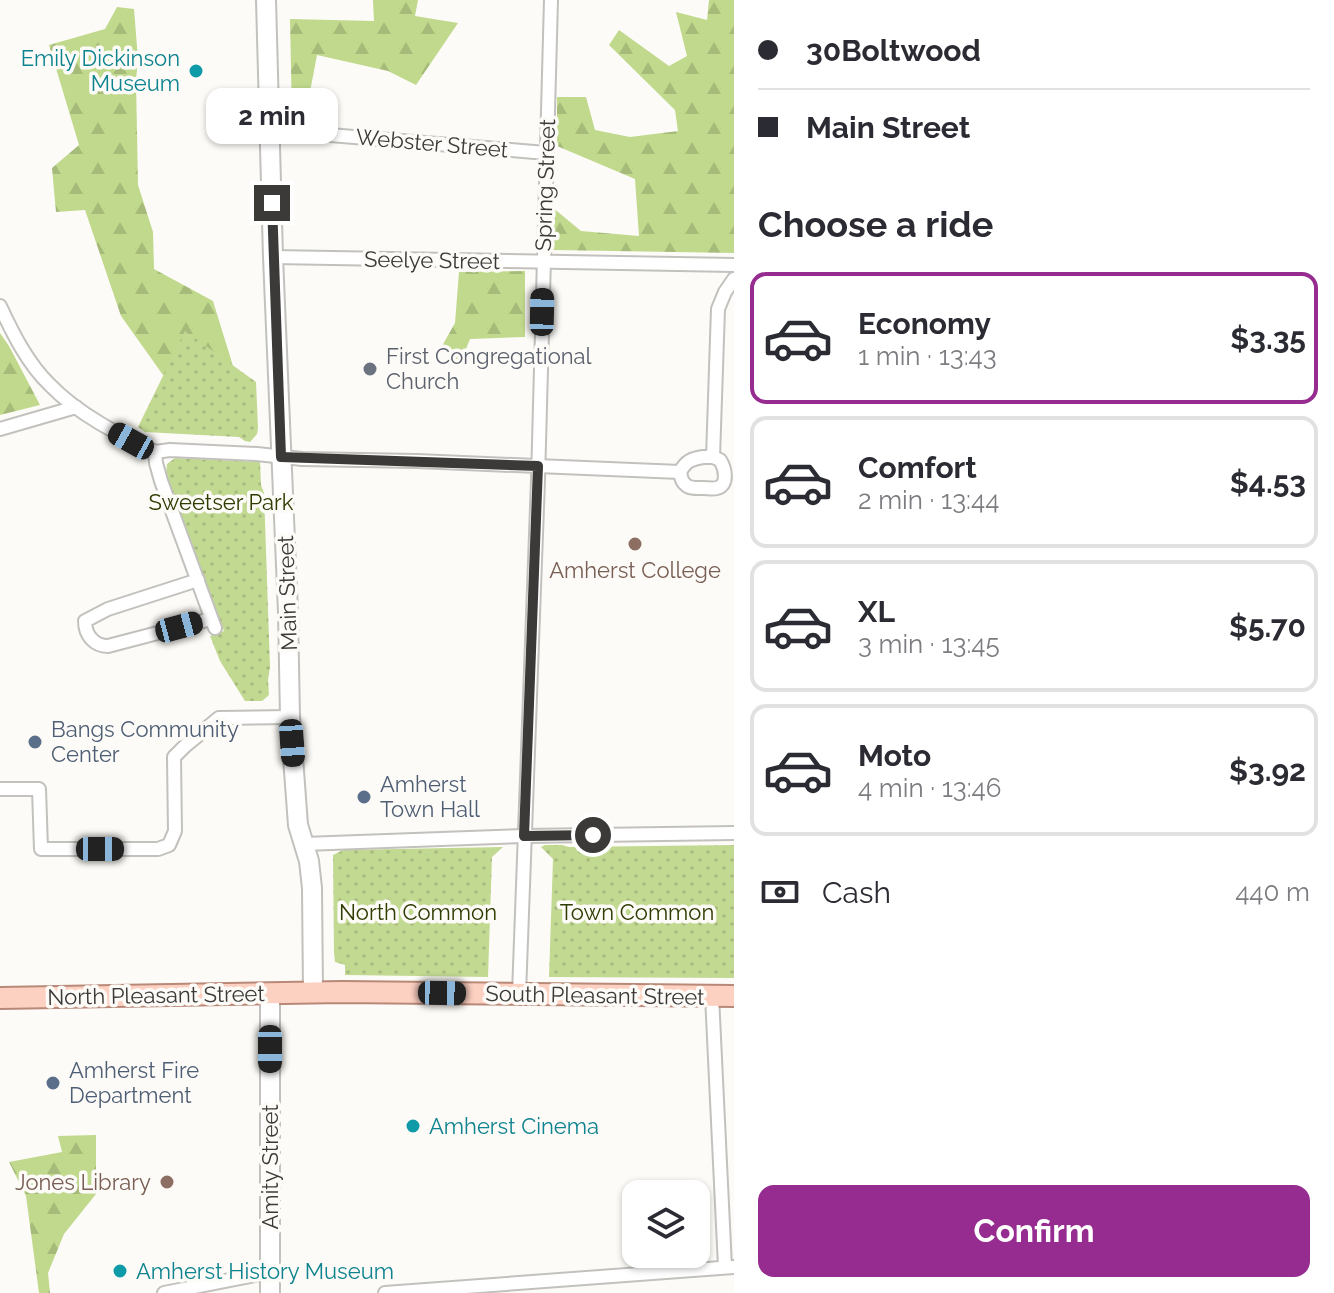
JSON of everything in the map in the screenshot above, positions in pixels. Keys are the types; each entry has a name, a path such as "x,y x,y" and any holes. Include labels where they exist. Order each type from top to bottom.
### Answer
{"main road":[{"name":"Main Street","path":"266,0 290,717 298,825 309,861 312,888 313,992"},
{"name":"South Pleasant Street","path":"313,992 734,996"},
{"name":"North Pleasant Street","path":"0,998 313,992"},
{"name":"Amity Street","path":"270,993 270,1293"}],"street":[{"name":"Spring Street","path":"519,994 551,0"},
{"name":"Webster Street","path":"270,130 546,153"},
{"name":"Seelye Street","path":"273,257 734,265"},
{"path":"713,457 718,309 734,279"},
{"path":"0,306 32,364 49,385 103,425 155,452 170,450 680,472"},
{"path":"0,429 76,407"},
{"path":"155,452 161,481 198,580 213,623 108,646 95,643 85,629 85,621 108,609 198,580"},
{"path":"713,457 720,460 724,467 723,484 717,488 686,486 680,472 685,463 692,459 713,457"},
{"path":"0,789 39,789 41,849 158,849 169,845 175,831 174,757 182,748 219,718 290,717"},
{"path":"304,844 734,833"},
{"path":"385,1293 566,1286 730,1267 712,996"},
{"path":"164,1293 270,1272"}],"green space":[{"path":"373,0 418,0 415,16 458,23 416,85 388,71 317,55 305,118 292,117 290,19 374,21"},
{"path":"709,0 734,0 734,253 553,250 552,207 581,231 639,236 635,179 557,146 557,97 586,97 595,130 630,137 678,131 675,110 609,45 619,30 669,66 687,56 676,12 707,20"},
{"path":"117,7 134,9 138,59 138,185 153,232 154,269 213,301 237,379 163,375 121,316 85,210 56,212 52,168 79,145 49,45 105,29"},
{"path":"525,271 525,337 470,339 460,364 442,346 455,323 459,272"},
{"name":"Sweetser Park","path":"185,331 256,382 258,428 250,442 239,437 145,432 138,427"},
{"path":"0,333 9,346 40,405 0,415"},
{"name":"Sweetser Park","path":"175,458 260,462 264,493 270,667 269,695 262,701 245,701 220,661 210,636 224,631 166,474 167,464"},
{"name":"Town Common","path":"734,845 734,978 549,977 553,859 541,847"},
{"name":"North Common","path":"503,847 492,857 488,977 345,975 345,965 335,962 333,855 343,850"},
{"path":"96,1135 96,1194 64,1234 48,1273 50,1293 39,1293 26,1196 9,1162 62,1152 58,1136"}],"place":[{"name":"Emily Dickinson Museum","path":"196,71"},
{"name":"First Congregational Church","path":"370,369"},
{"name":"Amherst College","path":"635,544"},
{"name":"Bangs Community Center","path":"35,742"},
{"name":"Amherst Town Hall","path":"364,797"},
{"name":"Amherst Fire Department","path":"53,1083"},
{"name":"Amherst Cinema","path":"413,1126"},
{"name":"Jones Library","path":"167,1182"},
{"name":"Amherst History Museum","path":"120,1271"}],"route":[{"path":"272,203 281,457 538,466 524,836 593,835"}]}
